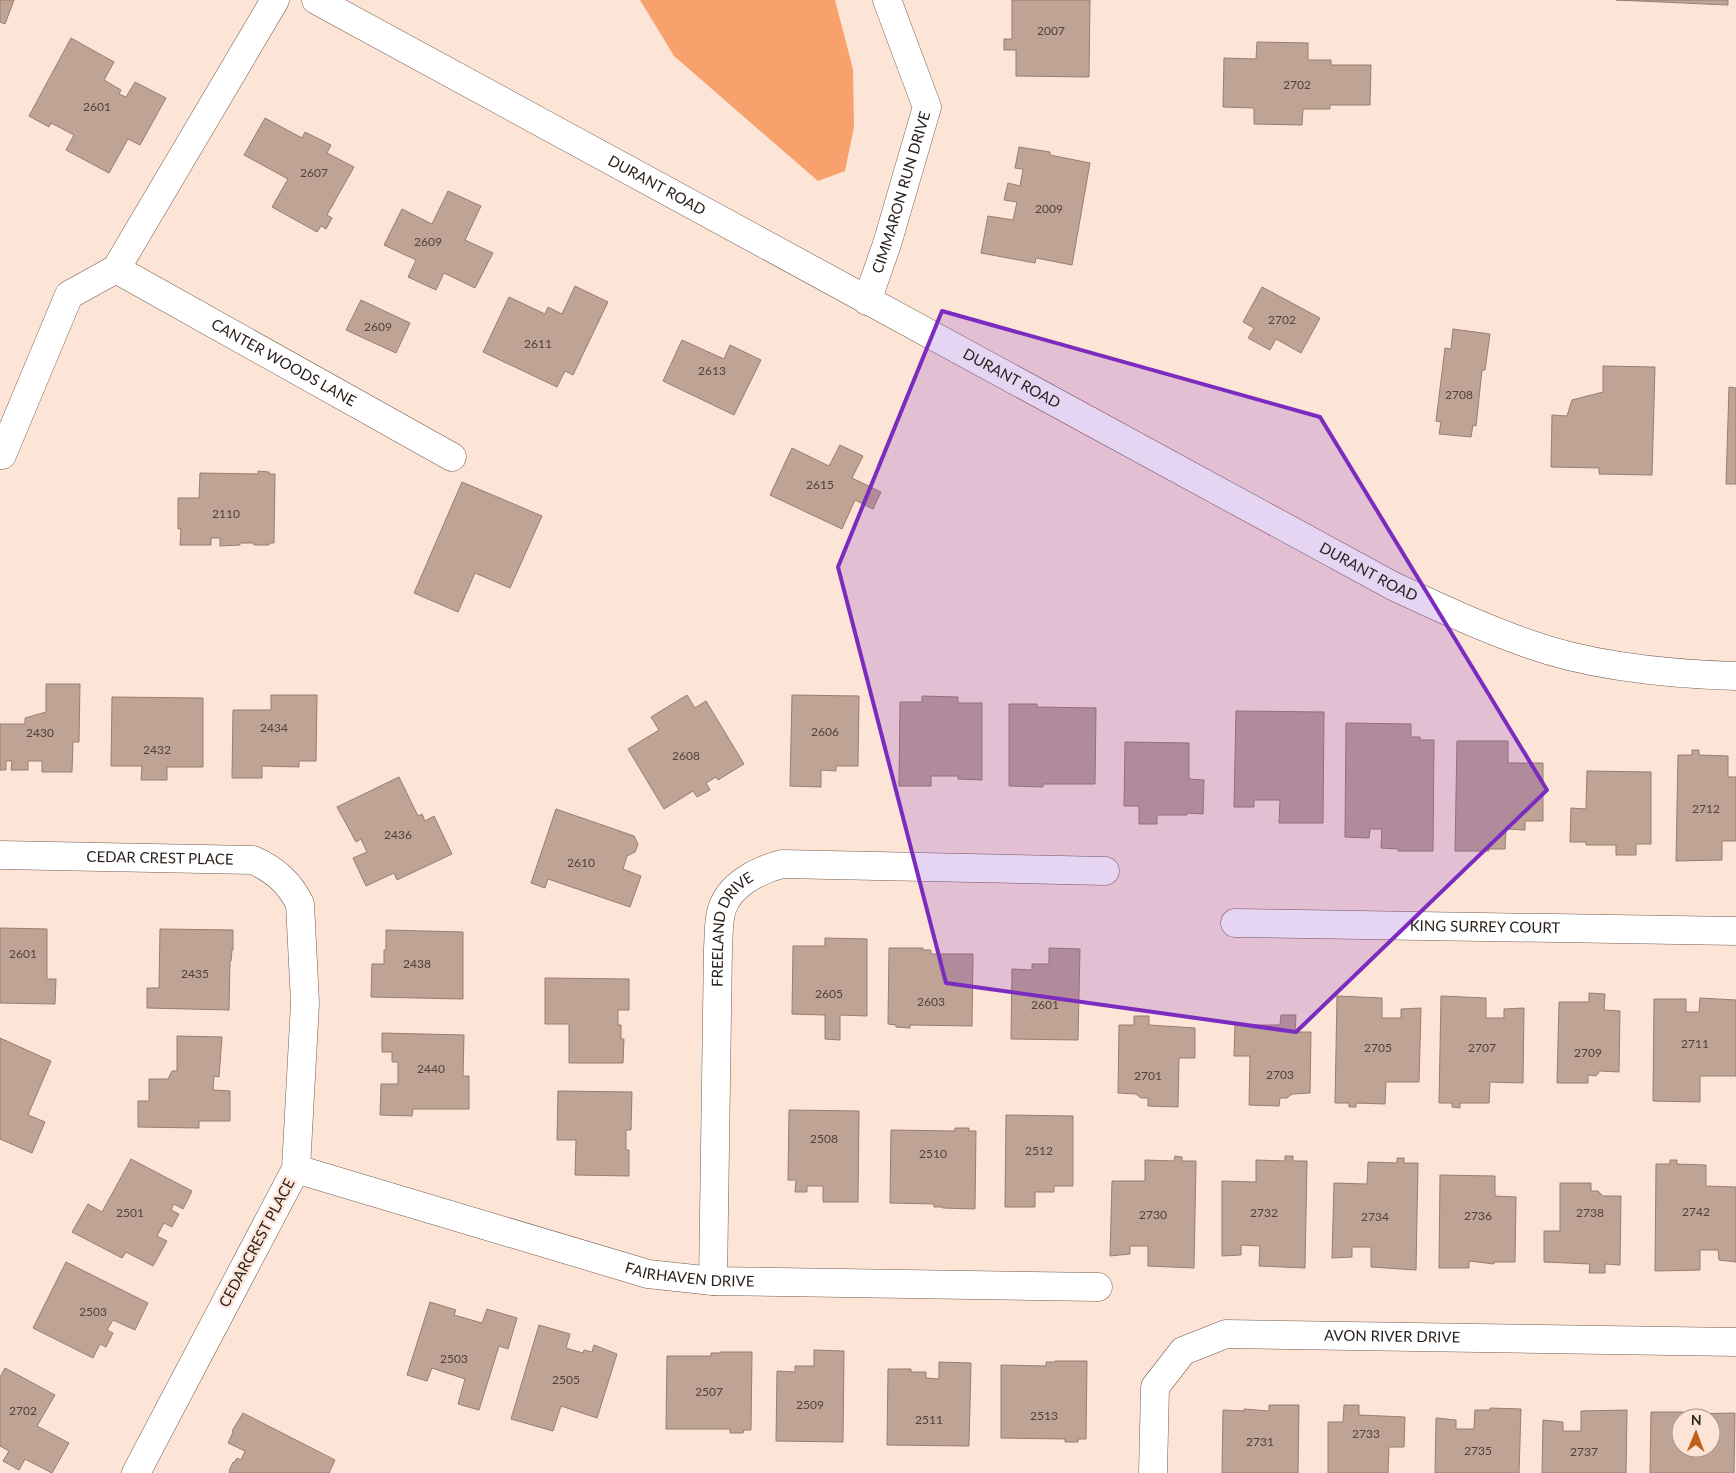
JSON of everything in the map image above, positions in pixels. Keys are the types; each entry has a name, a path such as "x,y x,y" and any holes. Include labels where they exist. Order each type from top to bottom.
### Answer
{"street":[{"path":"2,455 70,295 116,269 275,0"},
{"name":"DURANT ROAD","path":"316,0 1393,586 1460,617 1531,645 1580,658 1680,673 1736,676"},
{"name":"CIMMARON RUN DRIVE","path":"867,301 887,244 927,107 887,0"},
{"name":"CANTER WOODS LANE","path":"116,269 452,457"},
{"name":"CEDAR CREST PLACE","path":"0,855 253,860 269,867 282,877 294,892 300,904"},
{"name":"FREELAND DRIVE","path":"713,1282 718,948 722,908 739,885 766,869 782,864 1105,871"},
{"name":"CEDARCREST PLACE","path":"136,1473 296,1169 305,1002 300,904"},
{"name":"KING SURREY COURT","path":"1235,923 1736,931"},
{"name":"FAIRHAVEN DRIVE","path":"296,1169 648,1274 713,1282 1098,1287"},
{"name":"AVON RIVER DRIVE","path":"1153,1473 1155,1387 1183,1351 1226,1334 1736,1342"}],"highlighted area":[{"path":"942,311 1320,417 1547,790 1296,1032 946,983 838,567"}],"shaded area":[{"path":"640,0 835,0 853,69 854,127 845,171 818,181 674,56"}],"building":[{"path":"0,0 14,0 5,24 0,22"},
{"path":"1012,0 1090,0 1089,77 1016,76 1016,50 1004,50 1004,39 1012,39"},
{"path":"1616,0 1728,0 1728,5"},
{"path":"71,38 114,62 104,80 121,90 119,94 126,97 135,82 166,98 140,145 128,139 109,173 66,150 74,135 51,123 49,127 29,116"},
{"path":"1257,42 1308,43 1308,60 1331,60 1331,65 1371,65 1370,105 1330,105 1330,109 1303,109 1302,125 1254,124 1254,108 1223,107 1224,58 1256,59"},
{"path":"265,118 302,138 305,132 331,145 327,153 354,167 327,215 332,218 326,229 321,226 317,232 272,207 288,179 244,155"},
{"path":"1019,147 1050,152 1050,155 1090,163 1072,265 1036,258 1035,263 981,253 988,216 1013,220 1017,202 1004,200 1008,183 1020,186 1023,169 1015,168"},
{"path":"448,191 481,206 465,240 493,253 475,288 444,273 436,290 408,277 416,260 384,245 402,209 432,224"},
{"path":"575,286 608,302 573,375 565,371 557,387 483,352 509,297 545,314 548,307 562,314"},
{"path":"1262,287 1320,318 1301,353 1276,339 1270,350 1248,338 1254,328 1243,322"},
{"path":"361,300 410,323 396,353 346,330"},
{"path":"1453,329 1490,334 1485,370 1482,370 1476,426 1473,425 1471,437 1439,434 1441,422 1436,421 1445,348 1451,349"},
{"path":"682,340 724,359 730,345 761,360 734,415 663,381"},
{"path":"1603,366 1655,367 1652,475 1599,474 1599,468 1551,467 1552,415 1567,416 1572,400 1603,392"},
{"path":"1729,387 1736,388 1736,484 1726,484"},
{"path":"840,445 863,456 852,478 881,492 873,509 855,500 842,529 770,495 792,448 829,466"},
{"path":"258,471 275,474 274,543 254,545 254,543 240,543 240,545 220,546 220,538 211,538 211,545 180,545 181,529 178,529 178,498 199,498 200,473 258,474"},
{"path":"462,482 542,516 510,588 475,573 458,612 414,593"},
{"path":"46,684 80,684 79,742 73,742 72,772 42,772 42,761 28,761 28,770 11,770 12,761 6,761 6,770 0,770 0,724 25,724 25,718 46,712"},
{"path":"271,695 317,695 316,761 299,761 299,767 262,766 262,778 232,778 233,710 271,710"},
{"path":"687,695 695,708 706,701 744,764 718,780 716,777 706,783 710,790 697,797 693,791 664,809 628,749 659,730 651,717"},
{"path":"792,695 859,696 858,766 836,766 836,771 821,770 821,787 790,786"},
{"path":"922,696 958,697 958,703 982,703 982,780 958,779 958,776 931,776 931,786 899,786 900,702 922,702"},
{"path":"112,697 203,698 203,767 167,767 167,780 141,780 142,766 111,766"},
{"path":"1009,704 1037,704 1037,707 1096,708 1095,784 1043,784 1043,787 1009,786"},
{"path":"1236,711 1324,712 1323,823 1279,823 1280,800 1254,800 1254,807 1234,807"},
{"path":"1346,723 1411,724 1411,737 1420,737 1420,740 1434,740 1433,851 1398,851 1398,849 1381,848 1382,829 1370,829 1369,838 1345,837"},
{"path":"1457,741 1508,741 1508,763 1543,763 1543,821 1525,821 1525,830 1506,829 1505,849 1455,851"},
{"path":"1125,742 1189,743 1189,779 1204,780 1203,814 1157,815 1157,824 1139,824 1139,806 1124,806"},
{"path":"1692,750 1699,750 1699,755 1728,756 1728,777 1736,777 1736,841 1722,841 1722,860 1676,861 1678,755 1692,755"},
{"path":"1587,771 1651,772 1651,844 1636,844 1636,855 1616,855 1616,845 1586,845 1586,842 1570,842 1571,808 1586,809"},
{"path":"399,777 418,816 422,814 425,821 434,816 452,854 397,880 394,873 366,886 353,858 367,852 361,839 356,842 337,807"},
{"path":"556,809 634,836 638,844 635,852 627,856 623,869 641,876 630,907 548,879 545,888 531,883"},
{"path":"0,928 47,929 47,979 56,979 55,1004 0,1003"},
{"path":"160,929 233,930 229,1010 147,1008 147,988 159,988"},
{"path":"386,930 463,932 463,999 371,997 372,964 384,964"},
{"path":"825,938 867,939 867,1016 840,1015 840,1040 825,1039 825,1015 792,1014 793,946 825,946"},
{"path":"889,948 923,948 923,950 931,950 931,954 973,954 972,1026 910,1025 910,1028 896,1027 896,1025 888,1024"},
{"path":"1049,948 1080,949 1078,1040 1011,1039 1012,969 1032,970 1032,964 1049,964"},
{"path":"545,978 629,979 629,1010 618,1010 618,1025 621,1025 621,1039 624,1039 623,1063 569,1063 569,1024 545,1024"},
{"path":"1589,993 1605,994 1604,1010 1620,1011 1619,1072 1600,1071 1596,1076 1588,1075 1588,1083 1557,1083 1559,1002 1589,1002"},
{"path":"1337,996 1382,998 1382,1018 1401,1018 1401,1009 1421,1008 1419,1082 1386,1082 1385,1104 1356,1103 1356,1107 1349,1107 1349,1103 1335,1103"},
{"path":"1441,996 1486,998 1486,1018 1504,1018 1504,1009 1524,1008 1523,1083 1490,1082 1489,1103 1460,1103 1460,1108 1452,1107 1452,1103 1439,1103"},
{"path":"1700,998 1736,1000 1736,1076 1700,1076 1700,1102 1653,1101 1654,999 1686,999 1686,1012 1699,1012"},
{"path":"1281,1015 1296,1015 1295,1032 1311,1032 1310,1093 1292,1094 1287,1098 1280,1098 1279,1106 1249,1105 1250,1056 1234,1056 1235,1025 1280,1025"},
{"path":"1134,1016 1149,1016 1149,1025 1195,1028 1195,1058 1179,1058 1178,1107 1148,1106 1148,1098 1141,1098 1136,1094 1118,1093 1119,1025 1134,1025"},
{"path":"382,1033 464,1035 463,1076 469,1076 469,1109 413,1109 412,1116 380,1115 381,1084 398,1084 398,1062 392,1062 392,1052 382,1052"},
{"path":"177,1036 222,1037 219,1077 214,1076 213,1090 230,1091 230,1121 199,1121 199,1128 138,1127 138,1101 149,1101 149,1079 168,1079 172,1071 177,1071"},
{"path":"0,1038 51,1061 28,1115 45,1122 32,1153 0,1139"},
{"path":"558,1091 632,1092 631,1130 626,1130 626,1150 629,1150 629,1176 575,1175 576,1140 557,1140"},
{"path":"789,1110 859,1111 858,1202 823,1202 823,1186 807,1186 807,1192 795,1192 796,1180 788,1180"},
{"path":"1006,1115 1073,1116 1073,1186 1054,1186 1054,1192 1035,1192 1035,1207 1005,1207"},
{"path":"955,1128 969,1128 969,1131 976,1131 975,1209 934,1207 934,1204 890,1203 891,1130 955,1131"},
{"path":"1175,1156 1182,1157 1182,1161 1196,1161 1194,1268 1148,1266 1148,1246 1130,1246 1130,1254 1110,1256 1112,1181 1145,1181 1145,1160 1174,1161"},
{"path":"1285,1156 1293,1156 1293,1161 1307,1161 1305,1268 1259,1266 1260,1246 1241,1245 1241,1255 1222,1256 1222,1181 1256,1182 1256,1160 1285,1161"},
{"path":"1397,1158 1404,1158 1404,1163 1418,1163 1416,1270 1371,1267 1371,1247 1352,1247 1352,1257 1332,1258 1334,1183 1367,1184 1368,1162 1397,1163"},
{"path":"131,1159 192,1191 183,1209 174,1204 171,1210 179,1214 172,1227 164,1223 157,1236 167,1241 153,1266 126,1252 122,1258 72,1232 88,1204 102,1212"},
{"path":"1670,1160 1677,1160 1677,1164 1706,1165 1706,1186 1736,1187 1736,1262 1719,1260 1718,1250 1700,1250 1700,1270 1655,1271 1656,1164 1670,1164"},
{"path":"1440,1175 1495,1176 1495,1196 1516,1197 1515,1262 1494,1262 1494,1264 1469,1261 1469,1268 1439,1268"},
{"path":"1560,1183 1591,1183 1591,1191 1598,1191 1603,1196 1621,1196 1620,1265 1605,1264 1605,1273 1589,1273 1590,1264 1544,1262 1544,1231 1560,1231"},
{"path":"66,1262 148,1303 135,1330 113,1320 107,1330 113,1333 106,1347 100,1344 93,1358 33,1328"},
{"path":"430,1302 456,1310 454,1315 482,1323 487,1309 517,1318 508,1349 499,1346 479,1410 458,1404 465,1379 432,1368 427,1381 407,1375"},
{"path":"539,1325 570,1334 566,1348 583,1353 584,1350 592,1352 594,1345 617,1354 597,1418 561,1406 553,1431 511,1419"},
{"path":"814,1350 844,1351 843,1442 776,1441 777,1371 795,1372 795,1366 814,1366"},
{"path":"752,1352 751,1430 744,1430 743,1433 730,1433 730,1429 666,1429 667,1356 711,1356 711,1353"},
{"path":"1087,1361 1086,1439 1078,1439 1078,1442 1065,1442 1065,1439 1001,1438 1001,1365 1046,1366 1046,1362"},
{"path":"939,1362 971,1363 969,1446 887,1445 888,1369 911,1369 911,1372 926,1372 926,1378 939,1379"},
{"path":"5,1368 55,1395 37,1426 69,1443 52,1473 25,1459 19,1470 3,1461 9,1451 0,1446 0,1377"},
{"path":"1269,1405 1299,1405 1298,1473 1222,1473 1223,1410 1269,1411"},
{"path":"1344,1405 1359,1405 1359,1415 1405,1417 1404,1447 1389,1447 1388,1473 1328,1473 1328,1422 1343,1422"},
{"path":"1490,1408 1521,1409 1519,1473 1435,1473 1436,1418 1456,1420 1456,1429 1474,1429 1475,1410 1490,1410"},
{"path":"1627,1410 1626,1473 1542,1473 1543,1420 1563,1422 1563,1431 1581,1431 1581,1411"},
{"path":"1651,1412 1671,1412 1671,1458 1721,1458 1721,1413 1735,1413 1734,1473 1650,1473"},
{"path":"243,1413 335,1460 329,1473 229,1473 233,1462 237,1458 241,1460 245,1451 228,1443 232,1431"}]}
